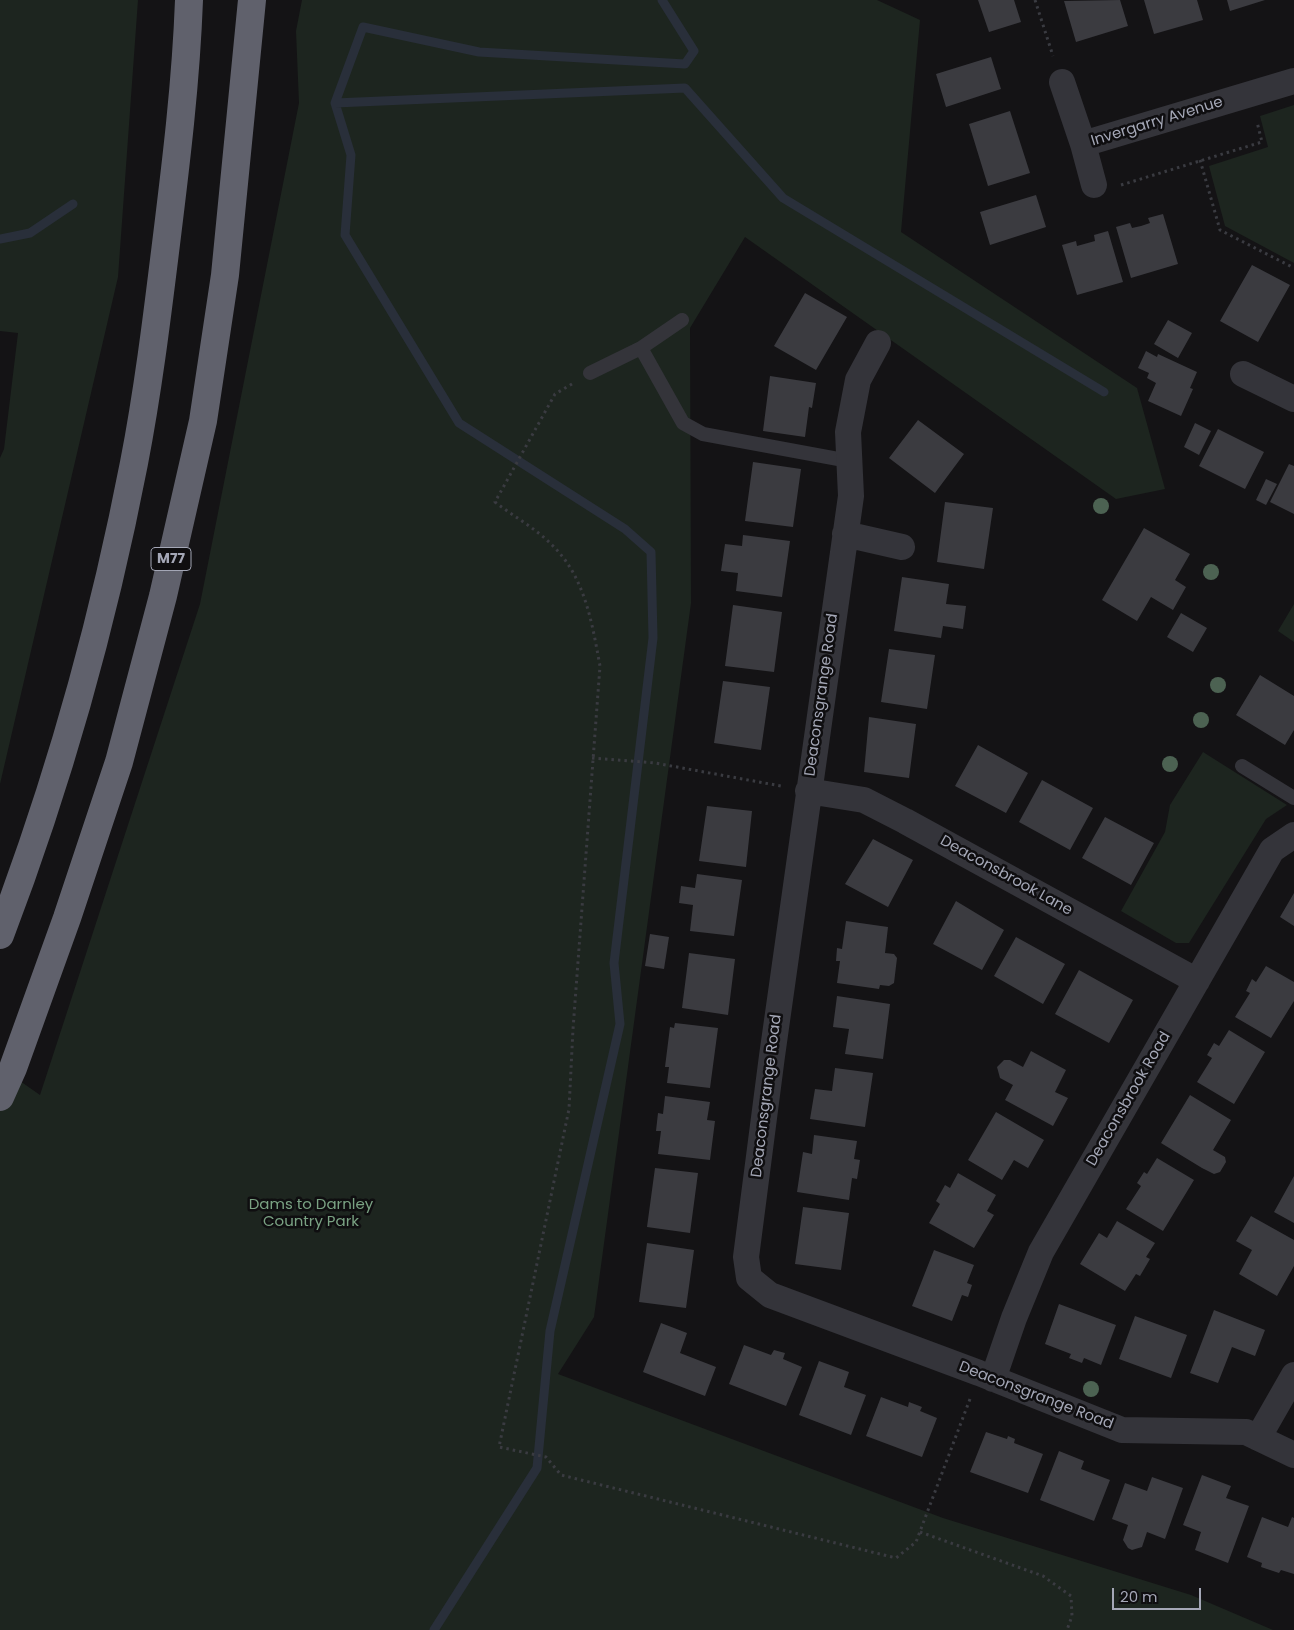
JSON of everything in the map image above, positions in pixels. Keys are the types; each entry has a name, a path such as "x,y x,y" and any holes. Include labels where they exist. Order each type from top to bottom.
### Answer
{"highway":[{"path":"0,935 36,835 69,726 100,612 134,462 155,332 168,223 180,119 189,0"},
{"name":"M77","path":"0,1097 13,1068 67,918 119,762 163,596 203,421 225,275 252,0"}],"street":[{"name":"Invergarry Avenue","path":"1062,82 1083,144 1294,81"},
{"path":"1083,144 1094,185"},
{"name":"Deaconsgrange Road","path":"878,344 858,380 848,432 851,496 808,791 748,1248 749,1278 770,1295 986,1376 1122,1430 1246,1432 1294,1454"},
{"path":"1243,374 1292,393"},
{"path":"845,534 902,547"},
{"name":"Deaconsbrook Lane","path":"808,791 864,800 905,820 1197,981"},
{"name":"Deaconsbrook Road","path":"986,1376 1014,1318 1042,1252 1272,850 1294,835"},
{"path":"1258,1438 1294,1375"}],"lane":[{"path":"590,373 641,348 682,320"},
{"path":"641,348 682,423 703,434 849,461"},
{"path":"1242,766 1294,798"}],"path":[{"path":"1035,0 1062,82"},
{"path":"1094,185 1097,193 1262,142 1249,94"},
{"path":"1200,160 1220,230 1294,268"},
{"path":"590,373 555,394 495,502 552,544 577,579 589,610 600,666 592,758 569,1109 499,1448 546,1457 561,1475 896,1558 916,1542 986,1376"},
{"path":"592,758 612,758 655,764 808,791"},
{"path":"920,1532 1043,1576 1071,1596 1072,1616 1067,1630"}],"green space":[{"path":"0,0 138,0 118,277 0,784 0,458 4,449 18,333 0,331"},
{"name":"Dams to Darnley Country Park","path":"302,0 877,0 920,20 901,232 1137,388 1165,489 1116,499 745,237 690,328 691,603 594,1317 558,1374 943,1518 1191,1595 1273,1630 0,1630 0,1067 40,1095 200,604 299,103 296,31"},
{"path":"1294,105 1294,263 1225,226 1209,166 1268,147 1260,116"},
{"path":"1294,604 1294,642 1278,631"},
{"path":"1203,752 1287,805 1266,819 1189,943 1176,943 1121,911 1165,832 1170,805"}],"building":[{"path":"978,0 1014,0 1021,22 989,32"},
{"path":"1120,0 1128,26 1076,42 1064,1"},
{"path":"1144,0 1197,0 1203,20 1154,34"},
{"path":"1227,0 1265,0 1230,11"},
{"path":"991,57 1001,89 946,107 936,74"},
{"path":"1010,111 1030,173 988,186 969,124"},
{"path":"1036,195 1046,227 990,245 980,212"},
{"path":"1163,214 1178,264 1131,278 1116,227 1130,223 1132,228 1141,226 1150,223 1148,218"},
{"path":"1108,231 1123,282 1077,295 1062,245 1076,241 1077,246 1095,241 1094,235"},
{"path":"1252,265 1290,285 1258,342 1220,321"},
{"path":"805,293 847,317 816,370 774,346"},
{"path":"1168,320 1192,333 1178,358 1154,344"},
{"path":"1146,351 1157,357 1158,354 1197,372 1190,388 1193,389 1181,416 1148,401 1156,383 1147,378 1149,373 1138,368"},
{"path":"770,376 816,383 812,408 809,407 805,437 763,431"},
{"path":"918,420 964,454 935,493 889,458"},
{"path":"1195,423 1211,431 1199,455 1184,447"},
{"path":"1218,429 1264,452 1245,489 1199,466"},
{"path":"753,462 801,469 793,527 745,521"},
{"path":"1289,464 1294,466 1294,514 1270,502"},
{"path":"1266,479 1277,484 1266,505 1256,500"},
{"path":"945,502 993,508 984,569 937,562"},
{"path":"1144,528 1190,554 1175,580 1186,587 1173,610 1151,597 1137,621 1102,600"},
{"path":"743,535 790,541 782,597 736,591 738,573 721,571 725,544 742,546"},
{"path":"902,577 949,584 946,604 966,606 963,629 943,626 941,638 894,631"},
{"path":"733,605 782,612 774,672 725,666"},
{"path":"1181,613 1207,628 1193,652 1167,637"},
{"path":"889,649 935,655 927,709 881,702"},
{"path":"1260,675 1294,696 1294,730 1285,745 1236,715"},
{"path":"723,681 770,687 761,750 714,743"},
{"path":"869,717 916,724 909,778 864,772"},
{"path":"978,745 1028,773 1006,813 955,786"},
{"path":"1042,780 1093,808 1070,850 1019,822"},
{"path":"707,806 752,811 746,867 699,861"},
{"path":"1105,817 1154,843 1131,885 1082,858"},
{"path":"873,839 913,860 888,907 845,884"},
{"path":"697,874 742,880 734,936 690,931 693,905 679,903 681,886 695,888"},
{"path":"1294,893 1294,926 1280,917"},
{"path":"956,901 1004,930 982,970 933,944"},
{"path":"846,921 888,927 885,953 894,954 897,958 894,983 889,986 880,985 879,989 837,983 840,961 836,961 837,948 842,949"},
{"path":"650,934 669,937 664,969 645,966"},
{"path":"1016,937 1065,964 1043,1004 994,976"},
{"path":"689,953 735,959 728,1015 682,1008"},
{"path":"1266,966 1294,982 1294,1001 1271,1038 1235,1017 1250,993 1246,991 1252,979 1256,982"},
{"path":"1079,970 1133,1000 1109,1043 1055,1014"},
{"path":"837,996 890,1004 883,1059 845,1054 849,1029 833,1027"},
{"path":"675,1023 718,1028 710,1088 667,1083 669,1067 665,1067 670,1027 674,1028"},
{"path":"1229,1030 1265,1052 1234,1104 1197,1082 1212,1058 1207,1055 1214,1043 1219,1046"},
{"path":"1031,1051 1066,1070 1055,1092 1068,1098 1053,1126 1005,1100 1013,1085 1000,1078 997,1067 1004,1060 1010,1060 1023,1067"},
{"path":"835,1068 873,1073 865,1127 810,1119 815,1089 832,1091"},
{"path":"1190,1095 1231,1120 1213,1150 1225,1157 1226,1162 1220,1172 1214,1174 1161,1143"},
{"path":"665,1096 710,1102 707,1120 715,1121 710,1160 658,1154 661,1131 656,1131 658,1113 663,1114"},
{"path":"996,1112 1044,1140 1028,1168 1014,1160 1002,1180 968,1160"},
{"path":"814,1135 857,1141 854,1159 860,1160 857,1179 852,1178 849,1200 797,1192 803,1152 812,1154"},
{"path":"1157,1158 1194,1180 1163,1231 1126,1209 1141,1186 1137,1183 1144,1172 1147,1174"},
{"path":"655,1168 698,1173 690,1233 647,1227"},
{"path":"958,1173 996,1195 987,1211 994,1215 974,1248 929,1223 940,1204 936,1201 945,1185 950,1188"},
{"path":"1294,1176 1294,1223 1274,1212"},
{"path":"803,1207 849,1213 841,1270 795,1264"},
{"path":"1251,1216 1294,1240 1294,1266 1277,1296 1239,1274 1252,1250 1236,1241"},
{"path":"1117,1221 1155,1243 1146,1257 1150,1259 1140,1276 1136,1274 1125,1291 1080,1264 1099,1233 1107,1238"},
{"path":"647,1243 694,1250 686,1308 639,1302"},
{"path":"934,1250 974,1265 967,1283 972,1285 968,1297 962,1295 952,1321 912,1306"},
{"path":"1059,1304 1116,1325 1101,1365 1084,1358 1082,1363 1069,1358 1071,1354 1045,1344"},
{"path":"1214,1310 1265,1330 1255,1356 1232,1347 1218,1383 1190,1373"},
{"path":"1135,1316 1187,1335 1171,1378 1119,1359"},
{"path":"661,1323 687,1333 680,1353 716,1367 705,1396 643,1372"},
{"path":"744,1345 771,1355 774,1350 785,1353 783,1359 802,1367 786,1406 729,1384"},
{"path":"819,1361 849,1372 844,1387 866,1395 851,1435 799,1415"},
{"path":"881,1397 908,1407 909,1402 922,1407 920,1411 937,1418 922,1457 866,1436"},
{"path":"986,1432 1007,1439 1008,1436 1015,1439 1014,1443 1043,1454 1028,1493 970,1472"},
{"path":"1059,1451 1084,1461 1081,1469 1110,1480 1094,1521 1040,1500"},
{"path":"1202,1475 1231,1486 1226,1498 1249,1506 1228,1563 1195,1550 1201,1532 1183,1525"},
{"path":"1152,1477 1183,1488 1165,1539 1147,1532 1142,1547 1132,1550 1128,1548 1123,1540 1128,1525 1112,1519 1125,1483 1147,1491"},
{"path":"1262,1517 1288,1527 1292,1517 1294,1518 1294,1574 1281,1570 1279,1573 1261,1567 1262,1563 1247,1557"}],"waterway":[{"path":"434,1630 537,1468 550,1331 620,1024 614,963 653,638 651,552 625,529 459,423 345,235 351,155 335,103 363,27 479,52 685,64 694,51 662,0"},
{"path":"335,103 685,88 783,198 1104,392"},
{"path":"0,239 30,233 73,204"}]}
